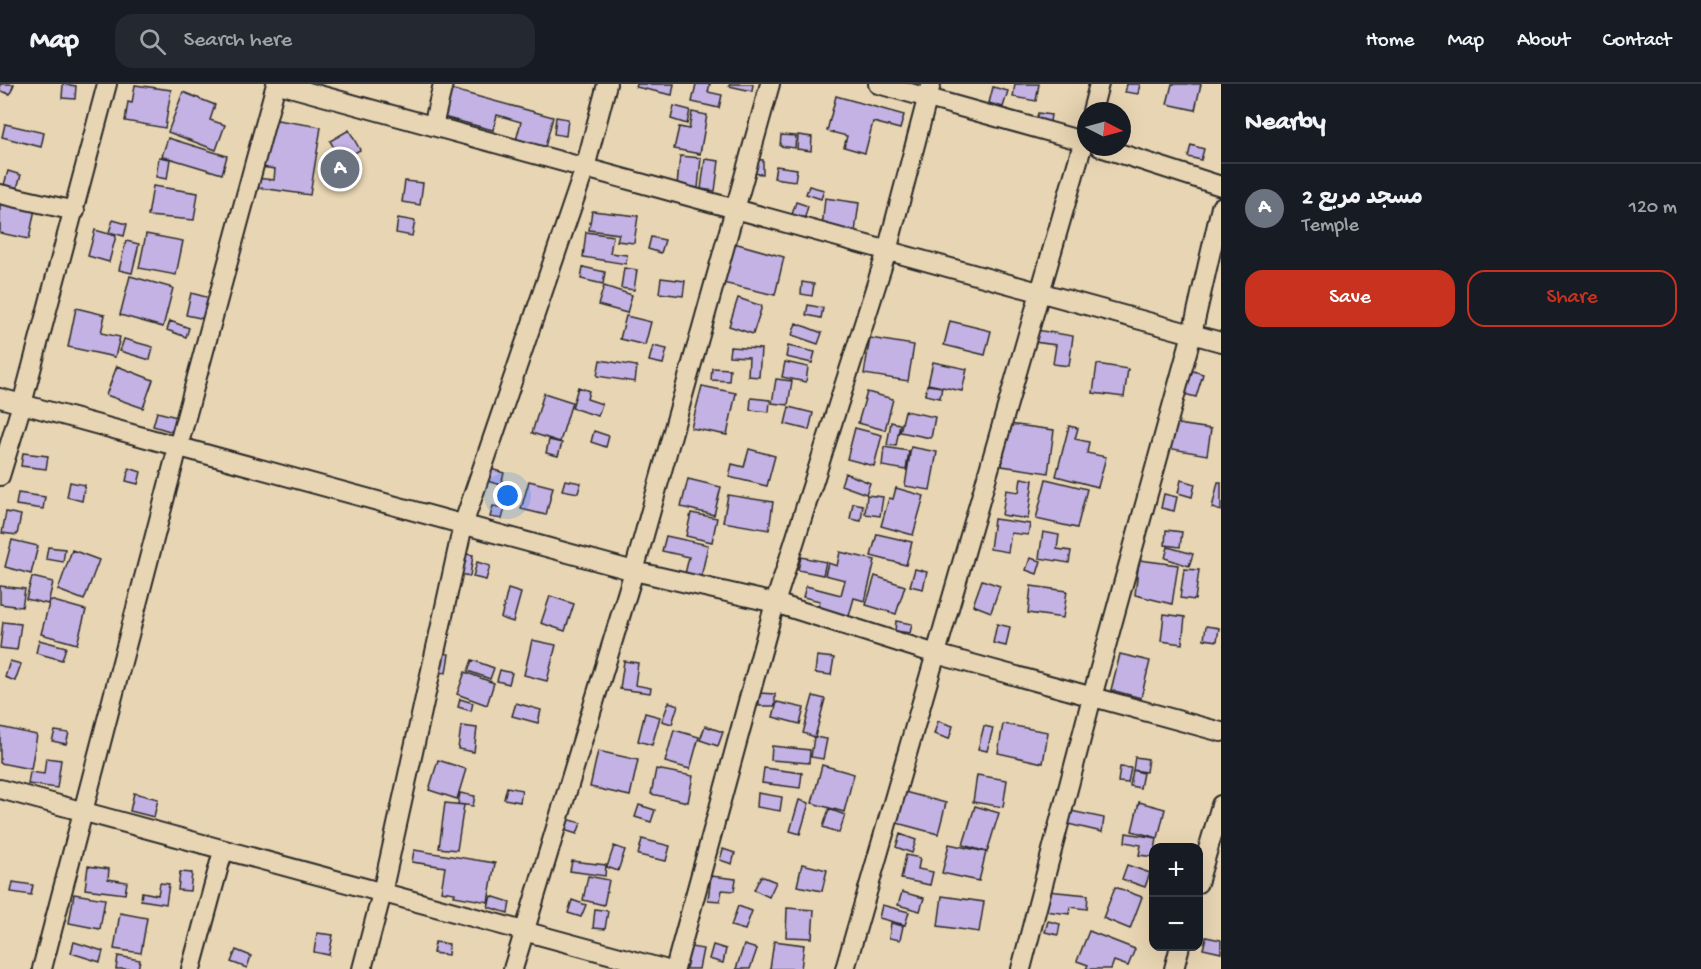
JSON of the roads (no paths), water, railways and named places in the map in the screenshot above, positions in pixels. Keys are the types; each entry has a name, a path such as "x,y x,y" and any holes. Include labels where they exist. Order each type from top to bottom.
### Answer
{"street":[{"path":"0,477 75,211 107,84"},
{"path":"42,969 178,447 277,84 1221,342"},
{"path":"433,126 443,84"},
{"path":"362,969 382,893 463,525 585,168 607,84"},
{"path":"513,969 634,571 770,84"},
{"path":"878,84 930,92 1077,137"},
{"path":"1094,102 1099,84"},
{"path":"675,969 775,603 887,251 930,92"},
{"path":"1131,155 1221,186"},
{"path":"845,969 1041,293 1084,156"},
{"path":"0,194 75,211"},
{"path":"1021,969 1092,697 1192,334 1221,207"},
{"path":"0,398 634,571 775,603 936,654 1221,732"},
{"path":"0,789 664,969"},
{"path":"1203,866 1221,805"},
{"path":"191,969 223,850"},
{"path":"1174,969 1179,951"}],"place":[{"name":"مسجد مربع 2","path":"340,169"}]}
